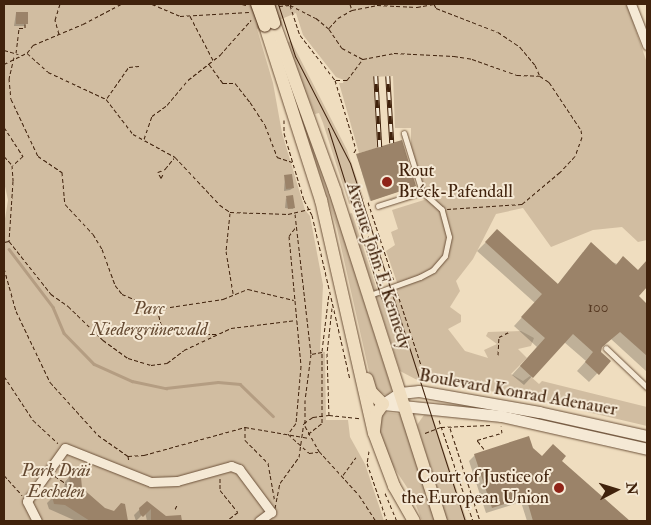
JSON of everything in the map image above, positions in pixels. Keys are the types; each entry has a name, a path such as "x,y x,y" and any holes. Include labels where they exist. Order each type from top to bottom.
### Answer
{"main road":[{"path":"268,4 269,25"},
{"path":"256,11 269,25"},
{"name":"Avenue John F. Kennedy","path":"269,25 323,206 353,336 370,438 414,521"},
{"name":"Avenue John F. Kennedy","path":"269,25 314,126 441,521"},
{"path":"353,336 371,392 384,404 376,414 370,438"},
{"name":"Boulevard Konrad Adenauer","path":"384,404 400,393 419,391 517,408 647,436"},
{"name":"Boulevard Konrad Adenauer","path":"384,404 405,409 501,416 647,449"}],"street":[{"path":"631,4 647,45"},
{"path":"37,521 27,501 65,448 151,482 177,481 231,466 239,469 271,512 259,521"},
{"name":"Avenue John F. Kennedy","path":"394,486 406,521"}],"lane":[{"path":"368,295 420,277 440,264 445,256 449,237 442,210 422,192 404,134"},
{"path":"378,206 422,192"},
{"path":"606,348 647,387"},
{"path":"615,442 647,444"}],"path":[{"path":"59,34 55,20 60,4"},
{"path":"4,64 14,57 27,53 33,45 121,4"},
{"path":"154,4 170,13 189,16 256,11"},
{"path":"350,4 352,10"},
{"path":"329,29 338,18 352,10 376,5 417,8 434,4 436,8 498,32 520,47 535,65 540,76 548,82 581,130 582,138 574,156 560,172 522,204 482,208 462,206 442,210"},
{"path":"353,154 356,148 335,80 300,35 290,5 316,18 329,29 342,48 363,59 394,53 454,56 472,58 517,75 540,76"},
{"path":"144,139 152,116 213,60 256,11"},
{"path":"189,16 213,60"},
{"path":"16,53 19,28 25,28 25,24"},
{"path":"4,50 19,55"},
{"path":"27,53 48,72 106,99 133,134 175,157 220,206 230,212 295,213 323,206"},
{"path":"14,57 9,78 12,99 38,156 62,172 65,204 102,249 115,285 133,300 157,309 223,299 255,289 294,300"},
{"path":"335,80 348,80 363,59"},
{"path":"209,64 223,83 235,83 250,102 264,125 277,157 293,161"},
{"path":"106,99 128,67 139,66"},
{"path":"284,118 284,133 304,200 310,210 350,380"},
{"path":"4,127 24,156 22,161 12,165"},
{"path":"4,156 12,165 9,241 52,294 68,306 103,340 128,358 152,366 167,363 184,350 217,334 254,323 296,320"},
{"path":"574,156 577,159"},
{"path":"163,174 161,178 158,172 165,169 175,157"},
{"path":"358,205 385,290"},
{"path":"230,212 226,251 234,294"},
{"path":"295,213 295,228 312,354 305,400 308,435 319,451 343,476 376,521"},
{"path":"288,434 296,423 300,384 289,236 295,228"},
{"path":"4,242 9,241"},
{"path":"4,267 16,311 50,382 98,434 128,456 144,455 245,427 309,438"},
{"path":"308,435 322,423 322,352 329,292"},
{"path":"329,415 327,353 332,305"},
{"path":"157,309 162,328 180,334 217,334"},
{"path":"498,354 500,337 512,331"},
{"path":"312,354 322,352"},
{"path":"4,376 33,420 65,448"},
{"path":"357,408 362,426"},
{"path":"245,427 245,440 268,464 275,508 280,483 299,457 304,423 313,417 329,415 360,418"},
{"path":"484,450 477,440 502,433 501,425"},
{"path":"424,433 442,427 472,521"},
{"path":"450,427 480,521"},
{"path":"288,434 309,453 319,451"},
{"path":"370,438 370,451 367,463 387,521"},
{"path":"128,456 128,462"},
{"path":"343,476 356,457"},
{"path":"218,470 222,485 220,490 238,512 226,521"},
{"path":"4,475 27,501"},
{"path":"56,476 70,486"},
{"path":"175,509 177,505"}],"green space":[{"path":"4,4 627,4 647,63 647,240 638,242 622,227 593,230 551,247 523,208 496,214 473,259 456,281 460,291 450,307 461,315 461,322 448,329 465,351 488,358 484,350 497,344 486,336 488,332 521,331 534,338 531,346 518,349 527,358 511,374 523,381 530,376 539,384 542,381 647,407 647,426 528,398 426,380 421,382 400,371 349,214 352,213 379,296 399,288 386,251 395,245 391,232 398,229 392,210 424,200 429,195 422,189 411,151 411,128 395,128 393,76 373,77 377,148 359,153 339,83 343,83 344,80 336,77 303,35 296,13 257,29 273,83 282,133 305,210 310,216 323,285 320,351 325,352 326,420 348,420 350,437 365,464 384,521 4,521 4,225 8,200 4,182"},
{"path":"291,41 347,150 364,199 349,204 319,113 315,114 284,43"},
{"path":"288,78 303,109 392,390 388,396 375,390 370,376 337,229"},
{"path":"384,412 401,414 435,521 422,521 412,495 391,463 380,436 379,425"},
{"path":"424,415 432,415 467,521 447,521 417,425"}],"building":[{"path":"16,12 28,12 28,24 16,24"},
{"path":"402,140 416,186 371,201 356,154"},
{"path":"292,174 294,188 286,189 284,175"},
{"path":"293,195 295,208 288,209 286,196"},
{"path":"497,229 558,284 591,242 616,265 623,256 638,270 647,260 647,287 639,296 647,304 647,356 620,332 602,347 601,352 611,361 599,375 585,362 593,352 573,334 533,378 520,366 545,338 521,317 542,294 485,242"},
{"path":"529,436 533,448 542,456 553,444 566,456 562,461 630,521 533,521 526,497 492,508 474,454"},
{"path":"74,473 81,477 82,488 105,508 114,511 121,503 125,504 128,521 90,521 65,505 54,504 52,496 58,492 64,494 70,485 69,476"},
{"path":"147,501 166,516 181,515 182,521 151,521 151,509 143,517 140,514 139,508"}],"waterway":[{"path":"9,249 53,307 64,333 94,364 132,381 166,388 218,382 240,384 273,416"}],"tram line":[{"path":"278,4 295,56 350,163 465,521"},
{"path":"328,128 381,297 402,346"}],"railway":[{"path":"376,76 380,147"},
{"path":"388,76 392,143"}],"place":[{"name":"Rout Bréck-Pafendall","path":"387,182"},
{"name":"Court of Justice of the European Union","path":"559,488"}],"park label":[{"name":"Parc Niedergrünewald","path":"149,320"},
{"name":"Park Dräi Eechelen","path":"56,482"}]}
